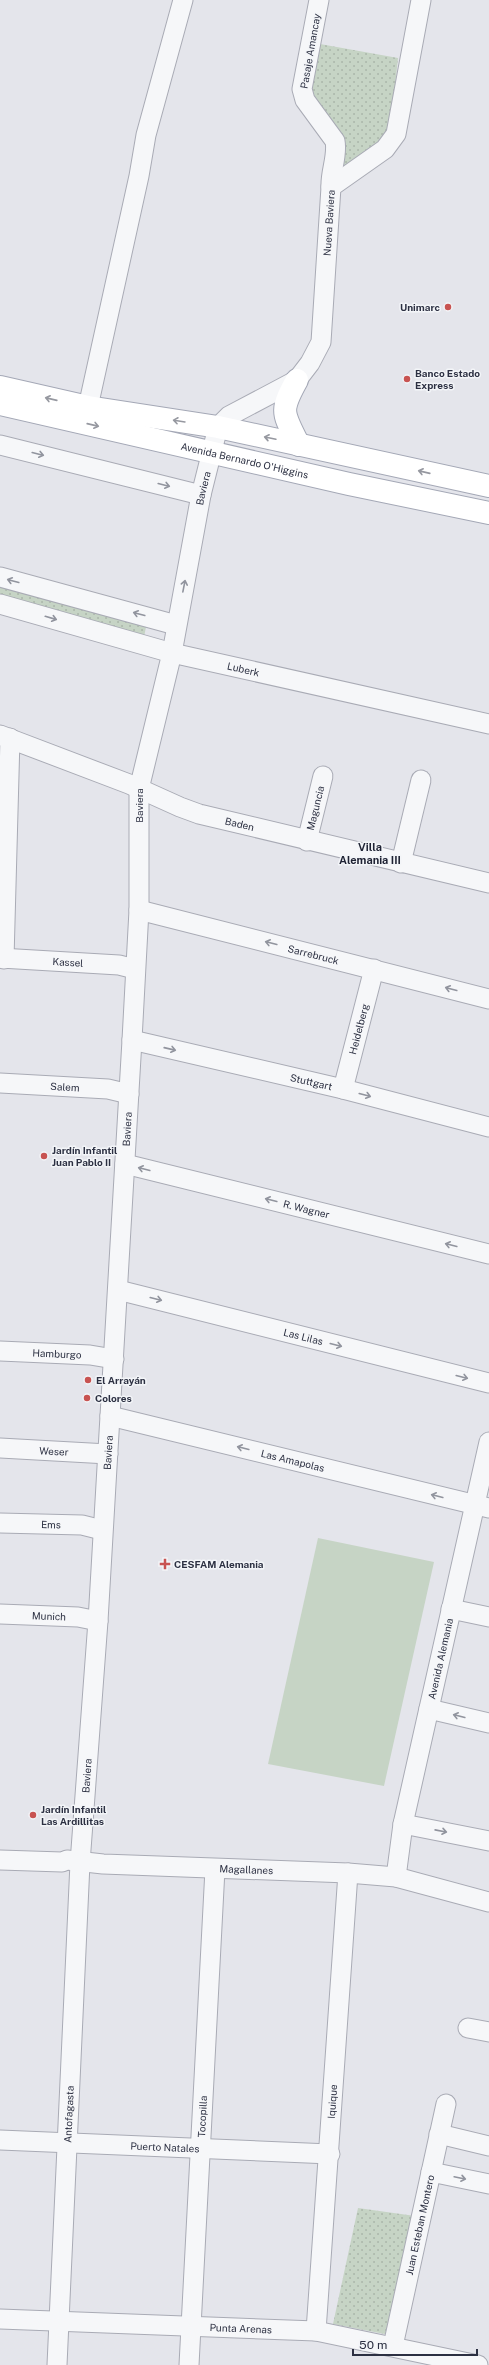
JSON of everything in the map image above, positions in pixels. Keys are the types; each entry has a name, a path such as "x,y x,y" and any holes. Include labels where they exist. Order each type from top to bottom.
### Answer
{"main road":[{"path":"297,380 284,404 285,418 299,444"},
{"path":"0,387 88,407 218,427 489,486"},
{"name":"Avenida Bernardo O'Higgins","path":"0,404 489,513"},
{"path":"457,506 462,481"}],"street":[{"path":"88,407 139,176 146,135 183,0"},
{"name":"Pasaje Amancay","path":"319,0 302,89 305,100 335,141 336,149 331,169 331,187"},
{"name":"Nueva Baviera","path":"218,427 229,416 297,380 310,363 321,342 331,187 385,149 396,134 421,0"},
{"name":"Baviera","path":"80,1863 98,1621 102,1530 114,1359 132,1040 139,910 139,788 172,653 201,495 218,427"},
{"path":"0,445 201,495"},
{"path":"0,577 176,625"},
{"name":"Luberk","path":"0,604 172,653 489,724"},
{"path":"2,959 5,736"},
{"name":"Baden","path":"5,736 139,788 199,814 306,841 489,883"},
{"name":"Maguncia","path":"306,841 323,776"},
{"path":"401,863 421,780"},
{"name":"Sarrebruck","path":"139,910 374,969 489,1000"},
{"name":"Kassel","path":"2,959 119,965 135,969"},
{"name":"Heidelberg","path":"343,1089 374,969"},
{"name":"Stuttgart","path":"132,1040 343,1089 489,1127"},
{"name":"Salem","path":"0,1083 108,1089 129,1094"},
{"name":"R. Wagner","path":"125,1164 489,1254"},
{"name":"Las Lilas","path":"118,1290 489,1383"},
{"name":"Hamburgo","path":"0,1351 90,1356 114,1359"},
{"name":"Las Amapolas","path":"110,1416 482,1506"},
{"name":"Avenida Alemania","path":"396,1877 403,1824 451,1609 482,1506 489,1442"},
{"name":"Weser","path":"0,1448 108,1454"},
{"name":"Ems","path":"0,1523 82,1526 102,1530"},
{"path":"451,1609 489,1617"},
{"name":"Munich","path":"0,1614 78,1617 98,1621"},
{"path":"429,1709 489,1723"},
{"path":"403,1824 489,1841"},
{"name":"Magallanes","path":"0,1860 62,1862 67,1860 80,1863 215,1869 348,1872 396,1877 489,1902"},
{"name":"Antofagasta","path":"57,2365 80,1863"},
{"name":"Tocopilla","path":"189,2365 215,1869"},
{"name":"Iquique","path":"316,2331 330,2154 348,1872"},
{"path":"468,2028 489,2032"},
{"name":"Juan Esteban Montero","path":"393,2346 446,2104"},
{"path":"439,2134 489,2146"},
{"name":"Puerto Natales","path":"0,2140 200,2150 330,2154"},
{"path":"431,2172 489,2184"},
{"name":"Punta Arenas","path":"0,2319 316,2331 478,2365"}],"green space":[{"path":"320,44 398,58 391,124 381,143 340,169 310,91"},
{"path":"0,582 147,622 144,637 0,596"},
{"path":"318,1538 434,1562 384,1786 268,1764"},
{"path":"358,2208 415,2216 390,2335 333,2324"}],"place":[{"name":"Unimarc","path":"448,307"},
{"name":"Banco Estado Express","path":"407,379"},
{"name":"Jardín Infantil Juan Pablo II","path":"44,1156"},
{"name":"El Arrayán","path":"88,1380"},
{"name":"Colores","path":"87,1398"},
{"name":"CESFAM Alemania","path":"165,1564"},
{"name":"Jardín Infantil Las Ardillitas","path":"33,1815"}],"district":[{"name":"Villa Alemania III","path":"370,853"}]}
